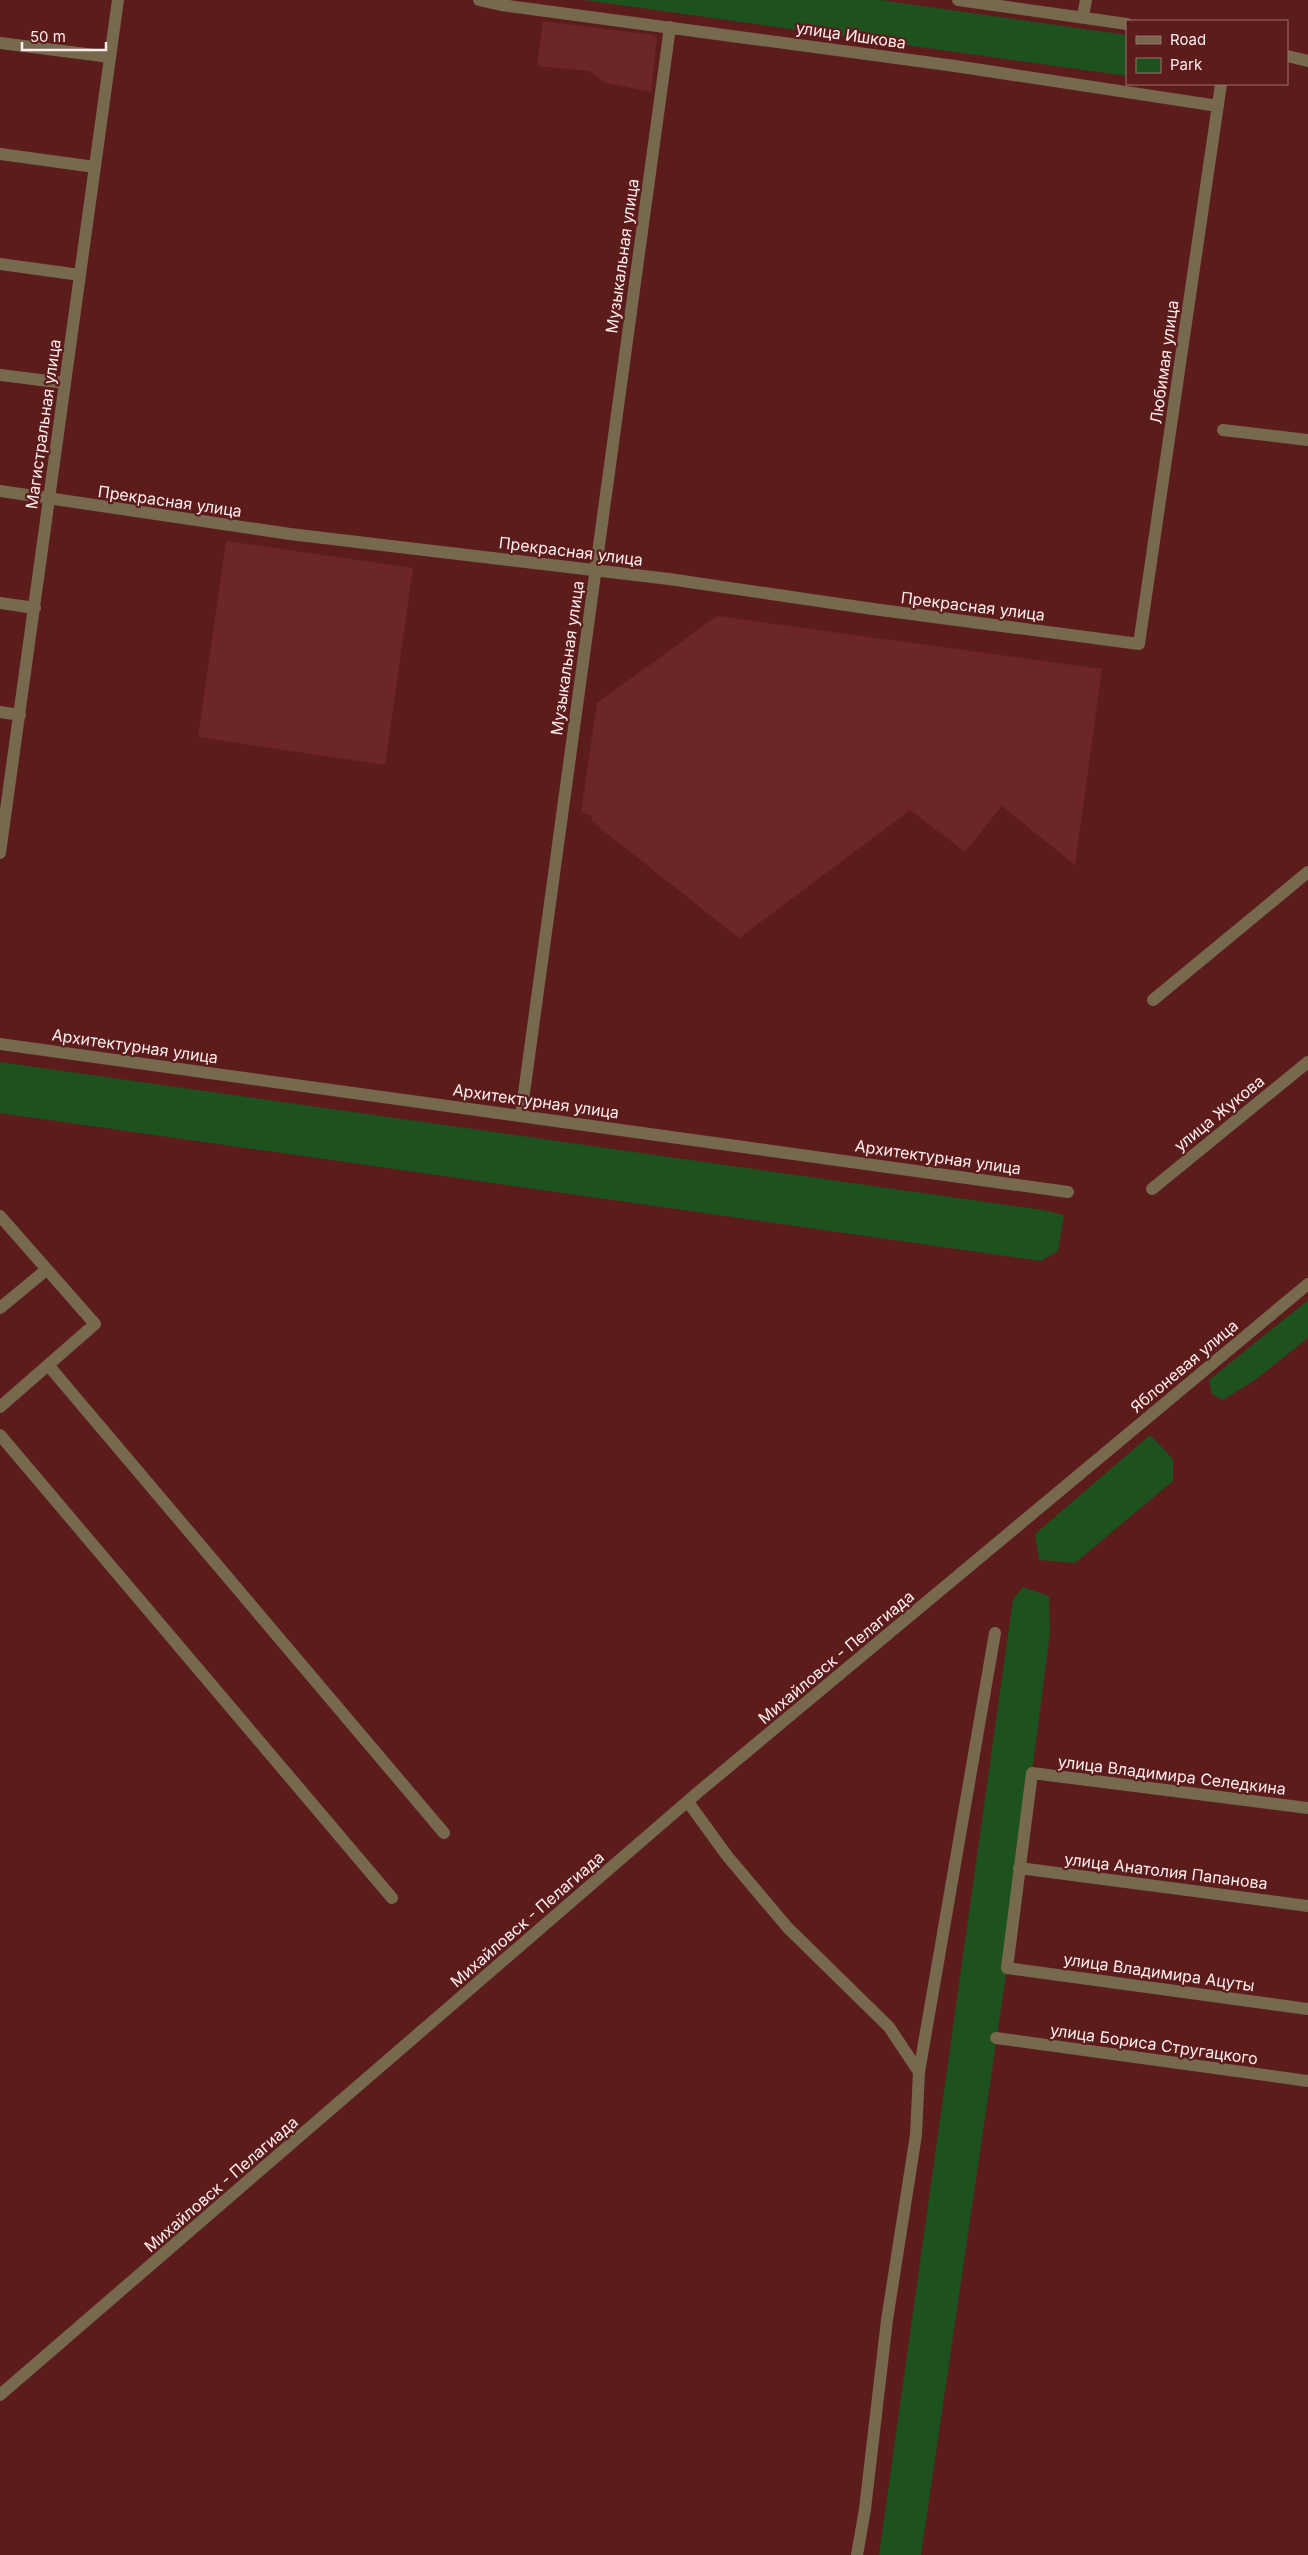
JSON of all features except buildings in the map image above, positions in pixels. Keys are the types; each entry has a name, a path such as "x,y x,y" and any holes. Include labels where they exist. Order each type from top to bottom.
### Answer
{"street":[{"name":"Магистральная улица","path":"0,853 118,0"},
{"name":"улица Ишкова","path":"479,0 501,5 970,68 1218,106"},
{"path":"958,0 1083,16 1126,24"},
{"path":"1083,16 1086,0"},
{"name":"Музыкальная улица","path":"521,1115 670,27"},
{"path":"0,43 110,57"},
{"path":"1288,56 1308,61"},
{"name":"Любимая улица","path":"1139,644 1221,85"},
{"path":"0,154 95,166"},
{"path":"0,264 80,275"},
{"path":"0,375 65,383"},
{"path":"1223,430 1308,440"},
{"name":"Прекрасная улица","path":"0,491 50,497 91,506 280,532 596,570 1139,644"},
{"path":"0,603 35,608"},
{"path":"0,712 20,715"},
{"path":"1153,1000 1308,872"},
{"name":"Архитектурная улица","path":"0,1044 1068,1192"},
{"name":"улица Жукова","path":"1152,1189 1308,1062"},
{"path":"0,1216 95,1324 0,1407"},
{"path":"0,1308 46,1270"},
{"name":"Яблоневая улица","path":"1081,1474 1308,1284"},
{"path":"48,1365 444,1833"},
{"path":"0,1434 392,1898"},
{"name":"Михайловск - Пелагиада","path":"0,2395 688,1802 1081,1474"},
{"path":"858,2555 888,2320 916,2135 918,2072 996,1633"},
{"name":"улица Владимира Селедкина","path":"1019,1868 1032,1773 1308,1808"},
{"path":"688,1802 728,1857 788,1928 889,2028 918,2072"},
{"name":"улица Анатолия Папанова","path":"1019,1868 1308,1906"},
{"name":"улица Владимира Ацуты","path":"1019,1868 1007,1968 1308,2009"},
{"name":"улица Бориса Стругацкого","path":"996,2038 1308,2081"}],"shaded area":[{"path":"543,21 653,35 657,38 651,92 606,83 590,71 537,66"},
{"path":"226,541 413,568 385,765 198,737"},
{"path":"717,616 1102,669 1075,865 1002,806 965,852 910,810 739,938 591,821 592,816 581,812 597,703"}],"green space":[{"path":"584,0 880,0 1126,35 1126,76"},
{"path":"0,1062 1043,1210 1064,1215 1058,1251 1041,1261 0,1113"},
{"path":"1308,1300 1308,1338 1255,1380 1223,1400 1212,1394 1209,1380"},
{"path":"1150,1435 1173,1459 1173,1481 1075,1563 1039,1560 1035,1534"},
{"path":"1023,1587 1049,1596 1050,1633 1007,1968 921,2555 879,2555 1013,1599"}]}
